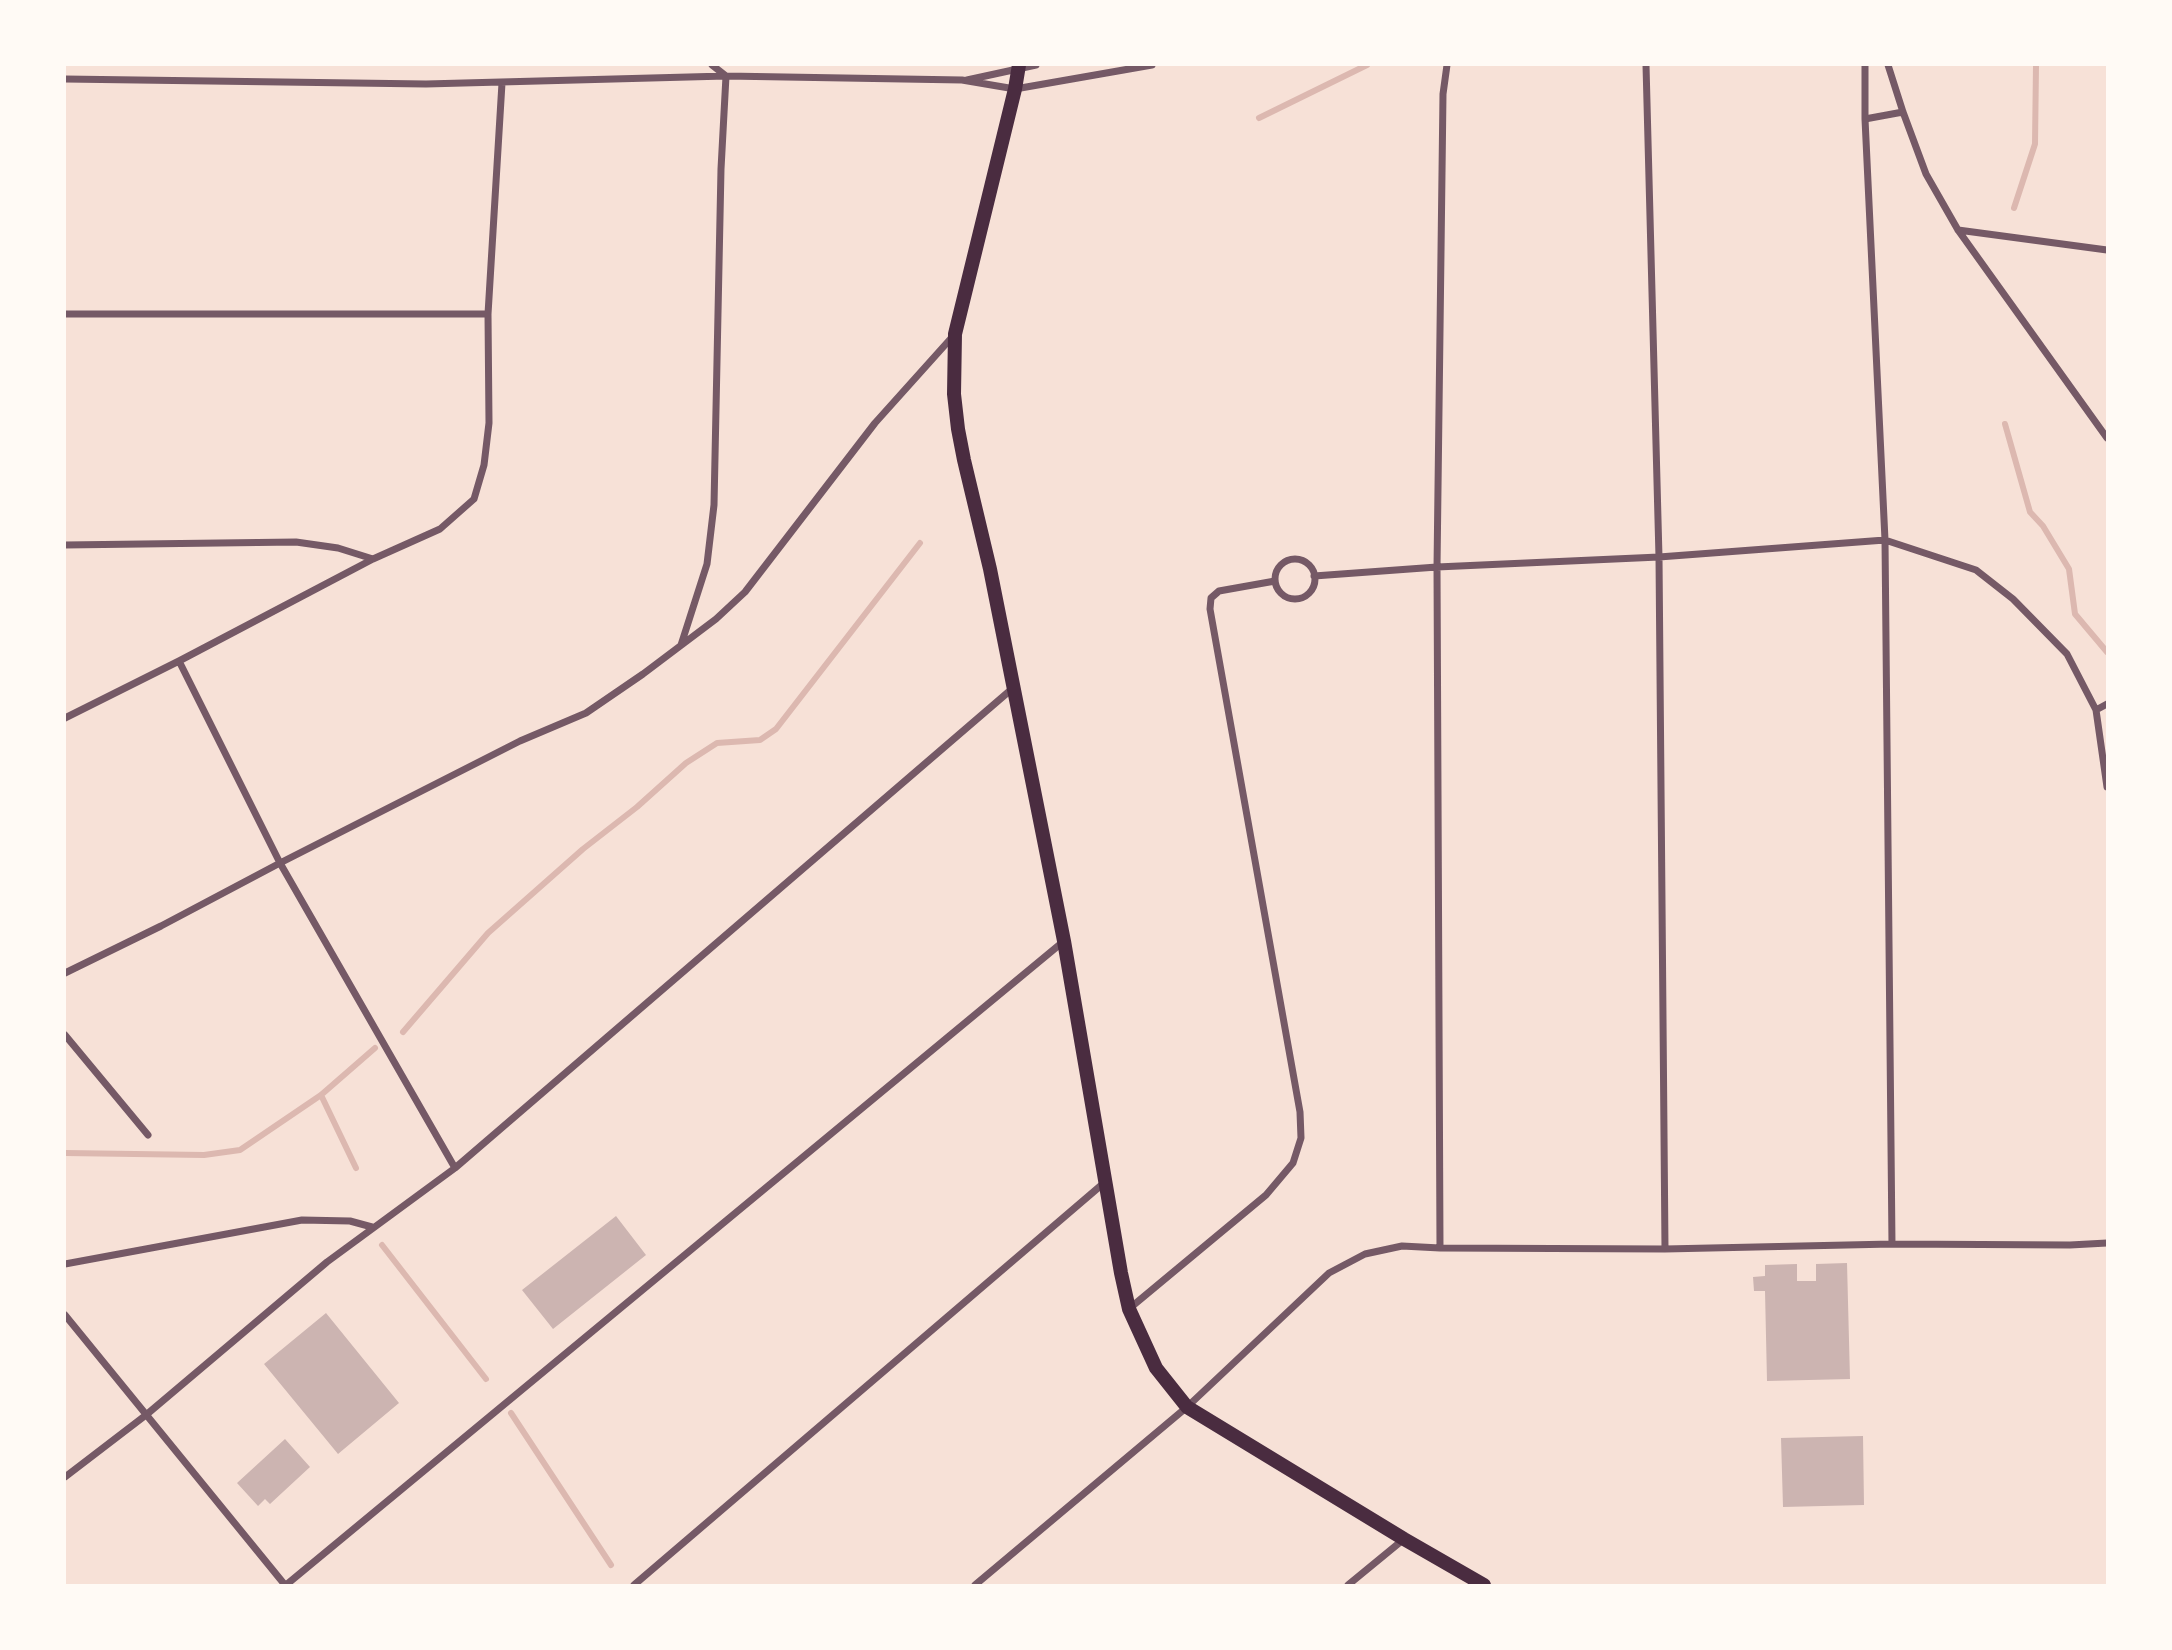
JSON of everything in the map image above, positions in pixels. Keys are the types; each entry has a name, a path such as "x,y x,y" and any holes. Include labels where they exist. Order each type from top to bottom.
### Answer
{"main road":[{"path":"1018,66 1015,89 955,334 954,394 958,429 990,569 1064,941 1129,1309 1156,1367 1187,1407 1484,1585"}],"street":[{"path":"712,65 726,76"},
{"path":"962,80 1018,66 1036,65"},
{"path":"65,79 426,84 726,76 962,80 1015,89 1152,65"},
{"path":"1440,1248 1437,567 1443,94 1447,65"},
{"path":"1646,65 1659,557 1665,1249"},
{"path":"1865,65 1865,119 1885,540 1892,1244"},
{"path":"1888,65 1926,174 1958,230 2107,438"},
{"path":"681,646 708,564 715,506 720,196 726,76"},
{"path":"65,718 179,662 373,559 440,529 474,499 484,465 489,423 488,314 502,83"},
{"path":"1865,119 1903,112"},
{"path":"1958,230 2107,250"},
{"path":"65,314 488,314"},
{"path":"65,973 520,741 586,712 643,674 716,619 745,592 875,423 955,334"},
{"path":"1314,576 1437,567 1659,557 1885,540 1976,570 2013,599 2067,654 2096,710 2107,787"},
{"path":"65,545 296,542 338,548 373,559"},
{"path":"1292,559 1307,563 1314,576 1314,585 1310,591 1297,598 1282,594 1275,581 1279,566 1292,559"},
{"path":"1129,1309 1266,1195 1293,1163 1301,1138 1300,1112 1210,609 1211,598 1219,591 1275,581"},
{"path":"179,662 280,863 455,1168"},
{"path":"65,1477 146,1415 327,1262 455,1168 1014,687"},
{"path":"2096,710 2107,704"},
{"path":"65,1315 285,1585 1064,941"},
{"path":"65,1035 148,1135"},
{"path":"634,1585 1106,1181"},
{"path":"65,1264 302,1220 349,1221 372,1227"},
{"path":"975,1585 1187,1407 1329,1273 1365,1254 1402,1246 1665,1249 2107,1243"},
{"path":"1348,1585 1404,1539"}],"building":[{"path":"616,1216 646,1255 553,1329 522,1290"},
{"path":"1847,1263 1850,1379 1767,1381 1765,1291 1754,1291 1753,1277 1765,1276 1765,1265 1797,1264 1797,1281 1816,1281 1816,1264"},
{"path":"326,1313 399,1403 338,1454 264,1364"},
{"path":"1863,1436 1864,1505 1783,1507 1781,1438"},
{"path":"285,1439 310,1467 270,1504 265,1499 258,1506 237,1483"}],"waterway":[{"path":"1259,118 1367,65"},
{"path":"2014,208 2035,144 2036,65"},
{"path":"2005,424 2030,512 2043,526 2069,569 2075,614 2107,652"},
{"path":"403,1032 488,933 686,763 717,743 760,740 776,729 920,543"},
{"path":"65,1153 204,1155 240,1150 321,1095 375,1048"},
{"path":"321,1095 356,1168"},
{"path":"382,1245 486,1379"},
{"path":"511,1413 611,1565"}]}
